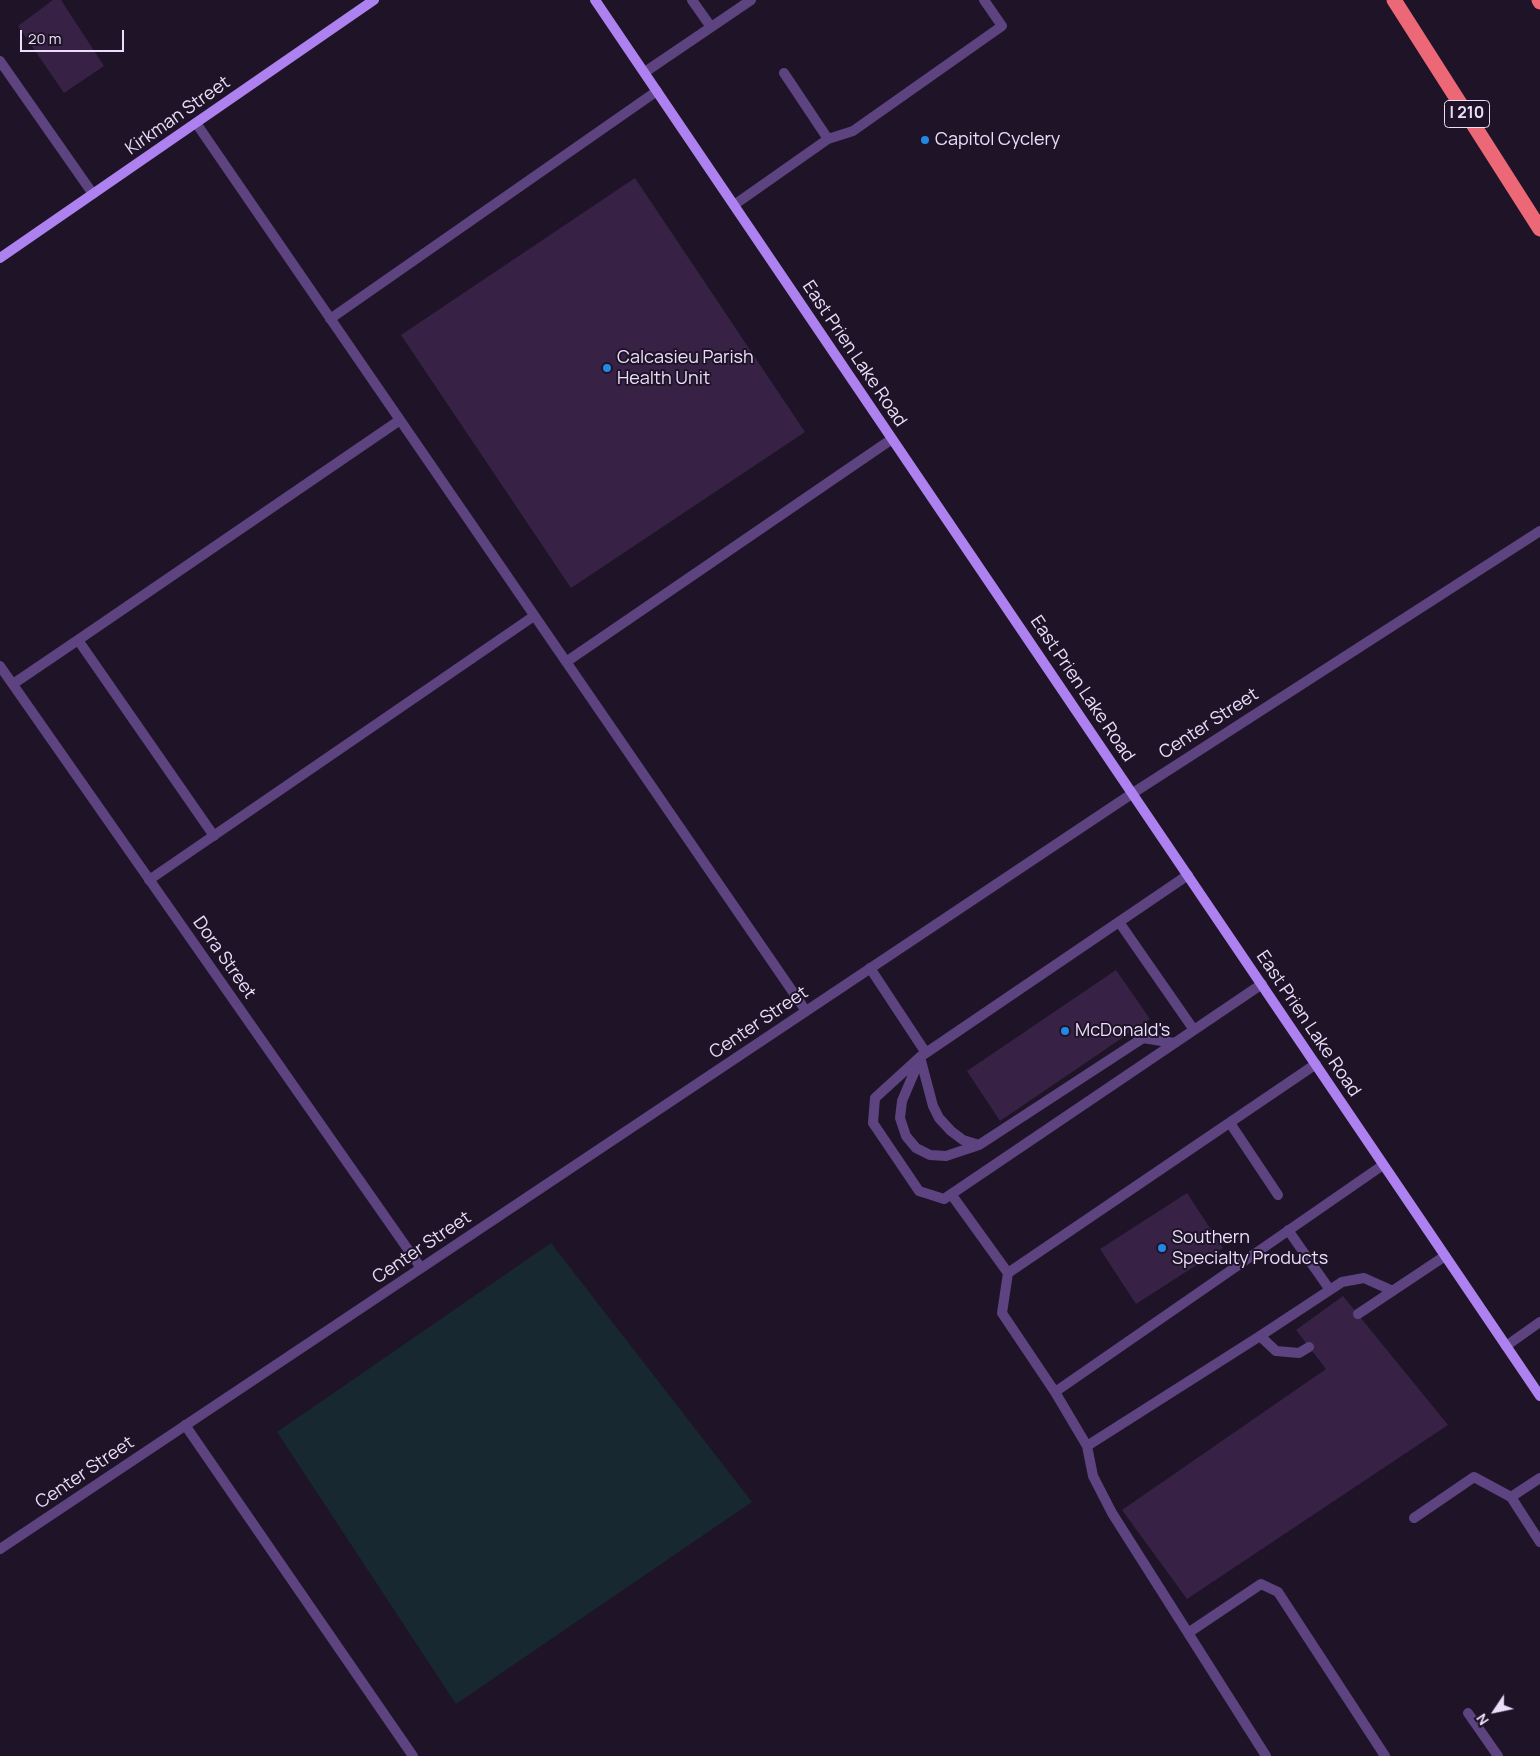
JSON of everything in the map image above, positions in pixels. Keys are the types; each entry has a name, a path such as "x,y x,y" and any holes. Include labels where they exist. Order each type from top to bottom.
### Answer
{"highway":[{"name":"I 210","path":"1394,0 1540,229"}],"street":[{"name":"Kirkman Street","path":"0,258 374,0"},
{"name":"East Prien Lake Road","path":"595,0 1540,1396"},
{"path":"692,0 710,27"},
{"path":"644,72 751,0"},
{"path":"734,205 828,139 853,131 1002,26 984,0"},
{"path":"0,61 93,194"},
{"path":"784,73 828,139"},
{"path":"330,319 657,92"},
{"path":"196,123 806,1011"},
{"path":"13,684 400,420"},
{"path":"566,662 892,439"},
{"name":"Center Street","path":"0,1549 1133,793 1540,531"},
{"path":"149,880 534,616"},
{"path":"78,640 214,836"},
{"name":"Dora Street","path":"0,666 421,1268"},
{"path":"1188,875 923,1055 875,1098 873,1123 919,1191 944,1199 1262,984"},
{"path":"1119,922 1194,1030"},
{"path":"870,968 923,1055 933,1106 939,1118 963,1140 979,1145"},
{"path":"923,1055 902,1101 900,1118 906,1136 916,1148 930,1155 946,1156 979,1145 1143,1038 1174,1043"},
{"path":"1008,1273 1316,1064"},
{"path":"1230,1123 1278,1195"},
{"path":"1056,1392 1383,1165"},
{"path":"951,1194 1008,1273 1002,1313 1056,1392 1087,1446 1094,1476 1112,1513 1266,1756"},
{"path":"1288,1230 1330,1290"},
{"path":"1358,1314 1445,1256"},
{"path":"1087,1446 1342,1282 1364,1278 1393,1291"},
{"path":"1506,1346 1540,1322"},
{"path":"1260,1336 1276,1351 1299,1354 1309,1347"},
{"path":"185,1425 413,1756"},
{"path":"1414,1518 1474,1478 1511,1497 1540,1542"},
{"path":"1511,1497 1540,1478"},
{"path":"1188,1633 1261,1584 1278,1592 1385,1756"},
{"path":"1468,1712 1498,1756"}],"shaded area":[{"path":"551,1243 752,1502 456,1704 277,1432"}],"building":[{"path":"53,0 61,0 104,66 64,93 18,26"},
{"path":"635,178 805,432 571,588 401,335"},
{"path":"1116,970 1150,1019 1000,1121 967,1071"},
{"name":"Southern Specialty Products","path":"1187,1193 1223,1248 1136,1304 1100,1249"},
{"path":"1343,1296 1448,1425 1187,1599 1122,1510 1326,1369 1296,1330"}],"place":[{"name":"Capitol Cyclery","path":"925,140"},
{"name":"Calcasieu Parish Health Unit","path":"607,368"},
{"name":"McDonald's","path":"1065,1031"},
{"name":"Southern Specialty Products","path":"1162,1248"}]}
